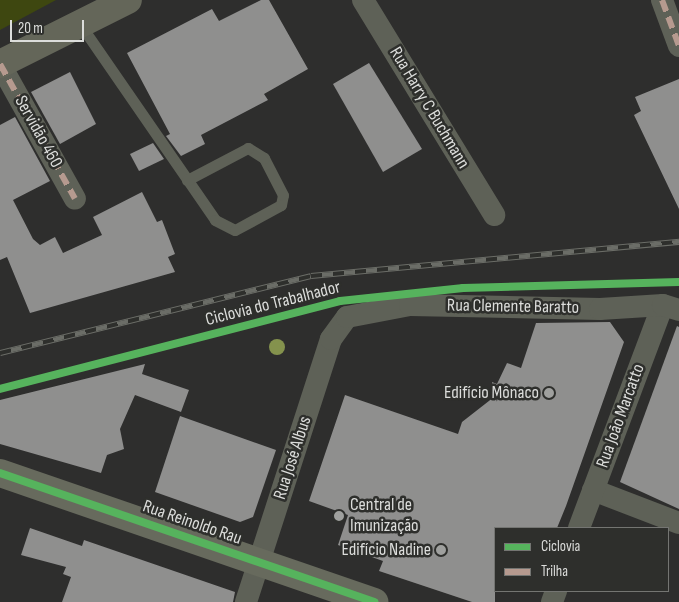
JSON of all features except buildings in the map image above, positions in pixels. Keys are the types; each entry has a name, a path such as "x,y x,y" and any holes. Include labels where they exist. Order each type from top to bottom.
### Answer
{"highway":[{"path":"0,64 128,0"}],"main road":[{"name":"Rua Reinoldo Rau","path":"0,473 374,602"}],"street":[{"name":"Rua Harry C Buchmann","path":"363,0 494,215"},
{"path":"662,0 679,46"},
{"name":"Servidão 460","path":"0,64 75,199"},
{"name":"Rua Clemente Baratto","path":"348,317 410,305 600,309 671,308"},
{"name":"Rua João Marcatto","path":"579,527 593,490 671,308"},
{"name":"Rua José Albus","path":"246,602 331,338 348,317"},
{"path":"593,490 679,523"}],"lane":[{"path":"80,24 187,180 215,220 235,230 281,205 283,195 264,158 248,148 187,180"}],"green space":[{"path":"0,0 56,0 0,30"}],"railway":[{"path":"0,353 311,276 679,242"}],"marked path":[{"path":"662,0 679,46"},
{"path":"0,64 75,199"}],"cycle path":[{"name":"Ciclovia do Trabalhador","path":"0,389 340,301 463,288 679,282"},
{"path":"0,473 374,602"}],"place":[{"name":"Edifício Mônaco","path":"549,393"},
{"name":"Central de Imunização","path":"339,516"},
{"name":"Edifício Nadine","path":"441,550"}]}
